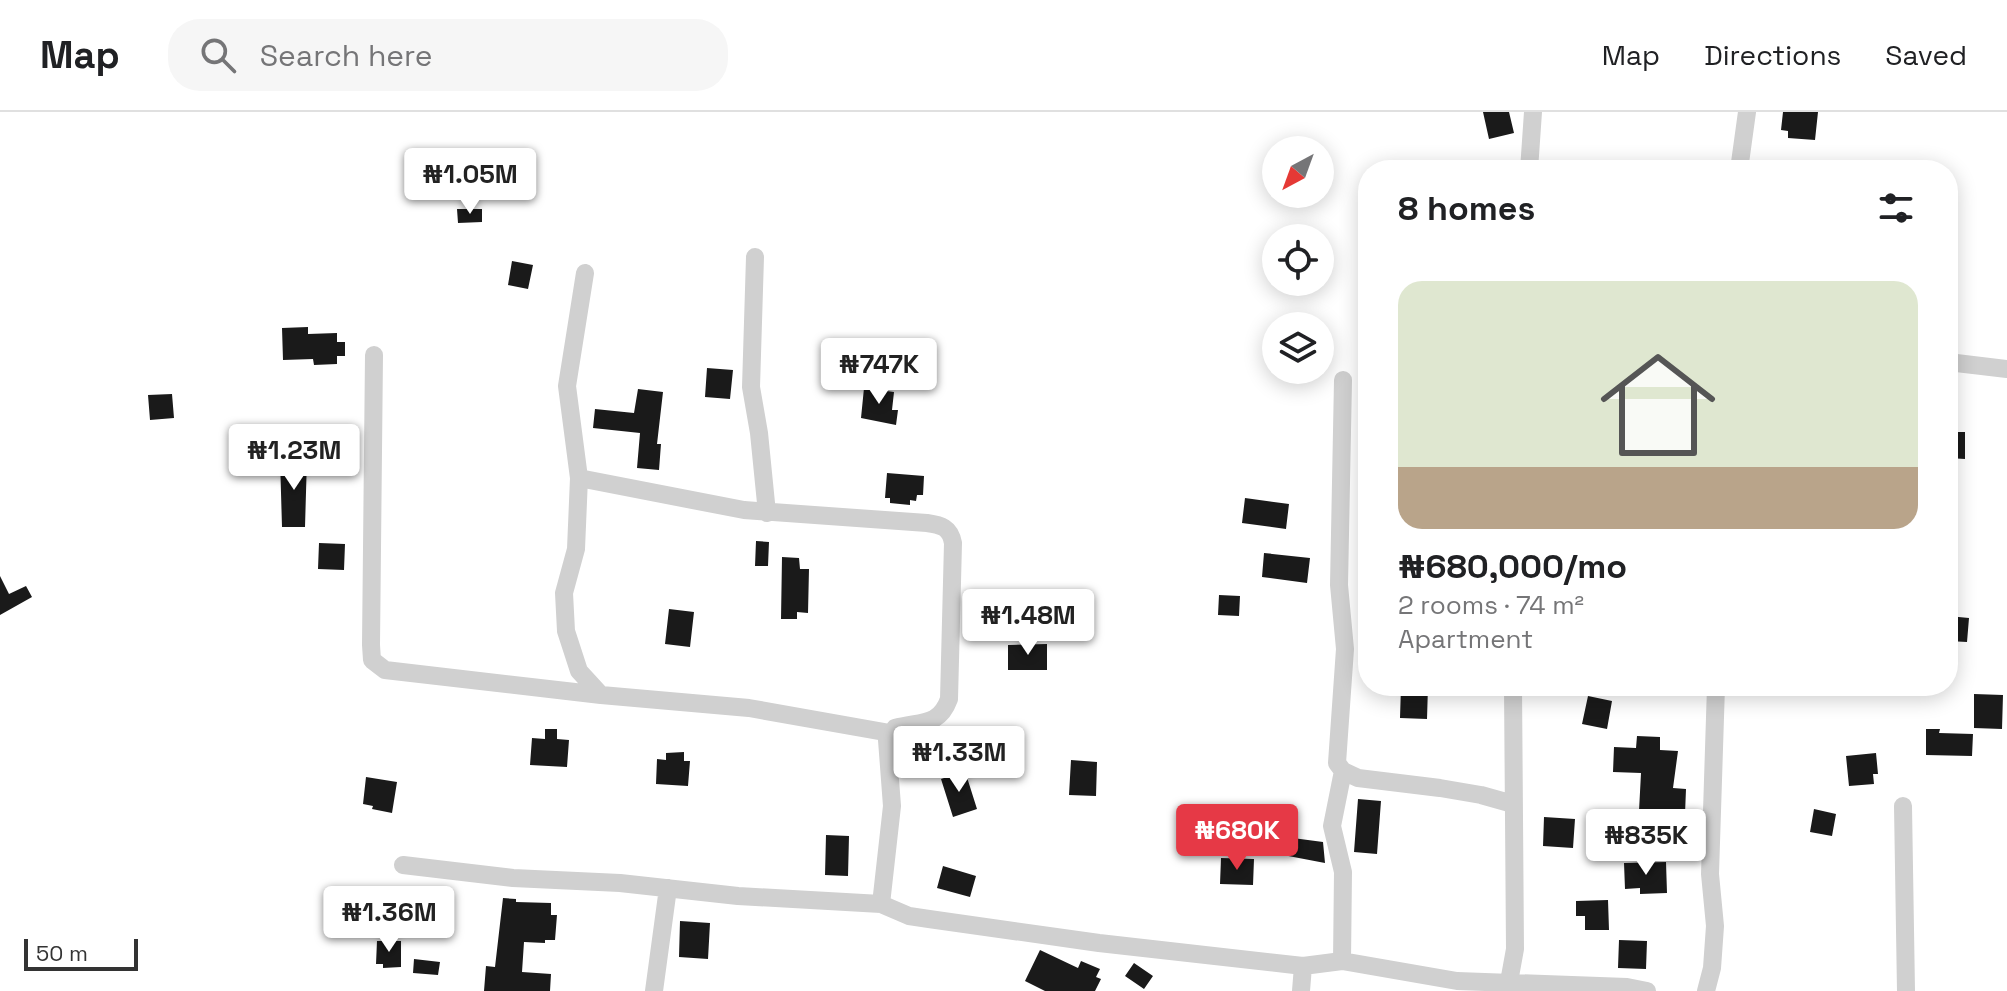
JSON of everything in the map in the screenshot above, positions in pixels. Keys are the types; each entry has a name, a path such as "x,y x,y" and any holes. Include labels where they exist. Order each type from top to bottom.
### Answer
{"street":[{"path":"1530,160 1533,112"},
{"path":"1740,160 1747,112"},
{"path":"755,257 751,387 767,513"},
{"path":"585,273 567,386 579,478 576,549 564,593 566,631 579,671 601,695"},
{"path":"374,355 372,660 385,670 601,695 749,708 890,733"},
{"path":"1958,363 2007,369"},
{"path":"1343,380 1339,585 1345,649 1337,763 1343,771 1358,778 1454,790 1513,804"},
{"path":"579,478 767,513 927,523 943,526 952,535 949,699 938,718 895,728 890,733 887,749 892,778 892,806 881,904"},
{"path":"1509,982 1515,949 1513,696"},
{"path":"1706,991 1712,968 1715,926 1710,874 1716,696"},
{"path":"1342,961 1343,872 1332,826 1343,771"},
{"path":"1903,806 1906,991"},
{"path":"403,865 513,878 881,904 909,916 929,919 1099,943 1303,966 1342,961 1457,981 1627,987 1647,991"},
{"path":"654,991 668,888"},
{"path":"1301,991 1303,966"}],"building":[{"path":"1483,112 1509,112 1514,133 1489,139"},
{"path":"1783,112 1818,112 1815,140 1788,138 1788,131 1781,130"},
{"path":"457,209 482,209 482,222 458,223"},
{"path":"512,261 533,265 528,289 508,285"},
{"path":"308,327 308,334 337,333 337,342 345,342 345,356 337,356 337,364 314,365 313,359 283,360 282,328"},
{"path":"831,365 854,366 854,380 831,380"},
{"path":"707,368 733,370 730,399 705,397"},
{"path":"864,388 894,392 892,410 898,410 896,425 861,418"},
{"path":"638,389 663,392 657,444 661,444 659,470 637,468 640,433 593,428 595,409 634,413"},
{"path":"172,394 174,418 150,420 148,395"},
{"path":"1958,432 1965,432 1965,459 1958,459"},
{"path":"280,458 307,458 305,527 282,527"},
{"path":"887,473 924,476 923,495 917,495 916,501 910,500 910,505 890,503 890,498 885,498"},
{"path":"1245,498 1289,504 1286,529 1242,523"},
{"path":"756,541 769,542 768,566 755,566"},
{"path":"319,543 345,544 344,570 318,569"},
{"path":"1264,553 1310,558 1307,583 1262,577"},
{"path":"782,557 799,558 800,569 809,569 808,613 797,612 797,619 781,619"},
{"path":"0,576 9,594 26,586 32,597 0,615"},
{"path":"1219,595 1240,596 1239,616 1218,615"},
{"path":"669,609 694,612 690,647 665,644"},
{"path":"1958,617 1969,618 1967,642 1958,642"},
{"path":"1047,644 1047,670 1008,670 1008,645"},
{"path":"1974,694 2003,695 2002,729 1974,728"},
{"path":"1401,696 1428,696 1427,719 1400,718"},
{"path":"1588,696 1612,701 1607,729 1582,724"},
{"path":"545,729 557,729 557,739 569,740 567,767 530,765 532,738 545,739"},
{"path":"1926,729 1940,729 1939,733 1973,734 1972,756 1926,755"},
{"path":"1637,736 1660,737 1660,750 1678,751 1673,788 1686,789 1685,814 1639,811 1641,773 1613,772 1614,747 1636,748"},
{"path":"684,752 684,761 690,761 688,786 656,784 657,759 666,760 666,753"},
{"path":"1876,753 1878,774 1873,774 1874,784 1849,786 1846,756"},
{"path":"1071,760 1097,762 1096,796 1069,795"},
{"path":"965,771 977,809 953,817 941,779"},
{"path":"366,777 397,782 392,813 363,804"},
{"path":"1358,799 1381,801 1377,854 1354,852"},
{"path":"1814,809 1836,814 1832,836 1810,832"},
{"path":"1544,817 1575,819 1573,848 1543,846"},
{"path":"826,835 849,836 848,876 825,875"},
{"path":"1270,835 1323,842 1325,863 1268,852"},
{"path":"1221,858 1254,859 1253,885 1220,884"},
{"path":"1666,862 1667,893 1640,894 1640,888 1625,889 1624,863"},
{"path":"943,866 976,876 970,897 937,888"},
{"path":"503,898 516,899 516,902 551,903 551,915 557,915 555,940 524,942 522,972 551,974 550,991 484,991 486,966 495,967"},
{"path":"1608,900 1609,930 1585,930 1585,916 1576,916 1576,901"},
{"path":"680,921 710,923 708,959 679,957"},
{"path":"1619,940 1647,941 1646,969 1618,968"},
{"path":"377,941 401,941 401,967 383,968 383,964 376,964"},
{"path":"1040,950 1078,968 1081,961 1100,969 1096,977 1101,979 1095,991 1045,991 1025,981"},
{"path":"414,959 440,962 438,975 413,973"},
{"path":"1134,963 1153,976 1144,989 1125,976"}]}
